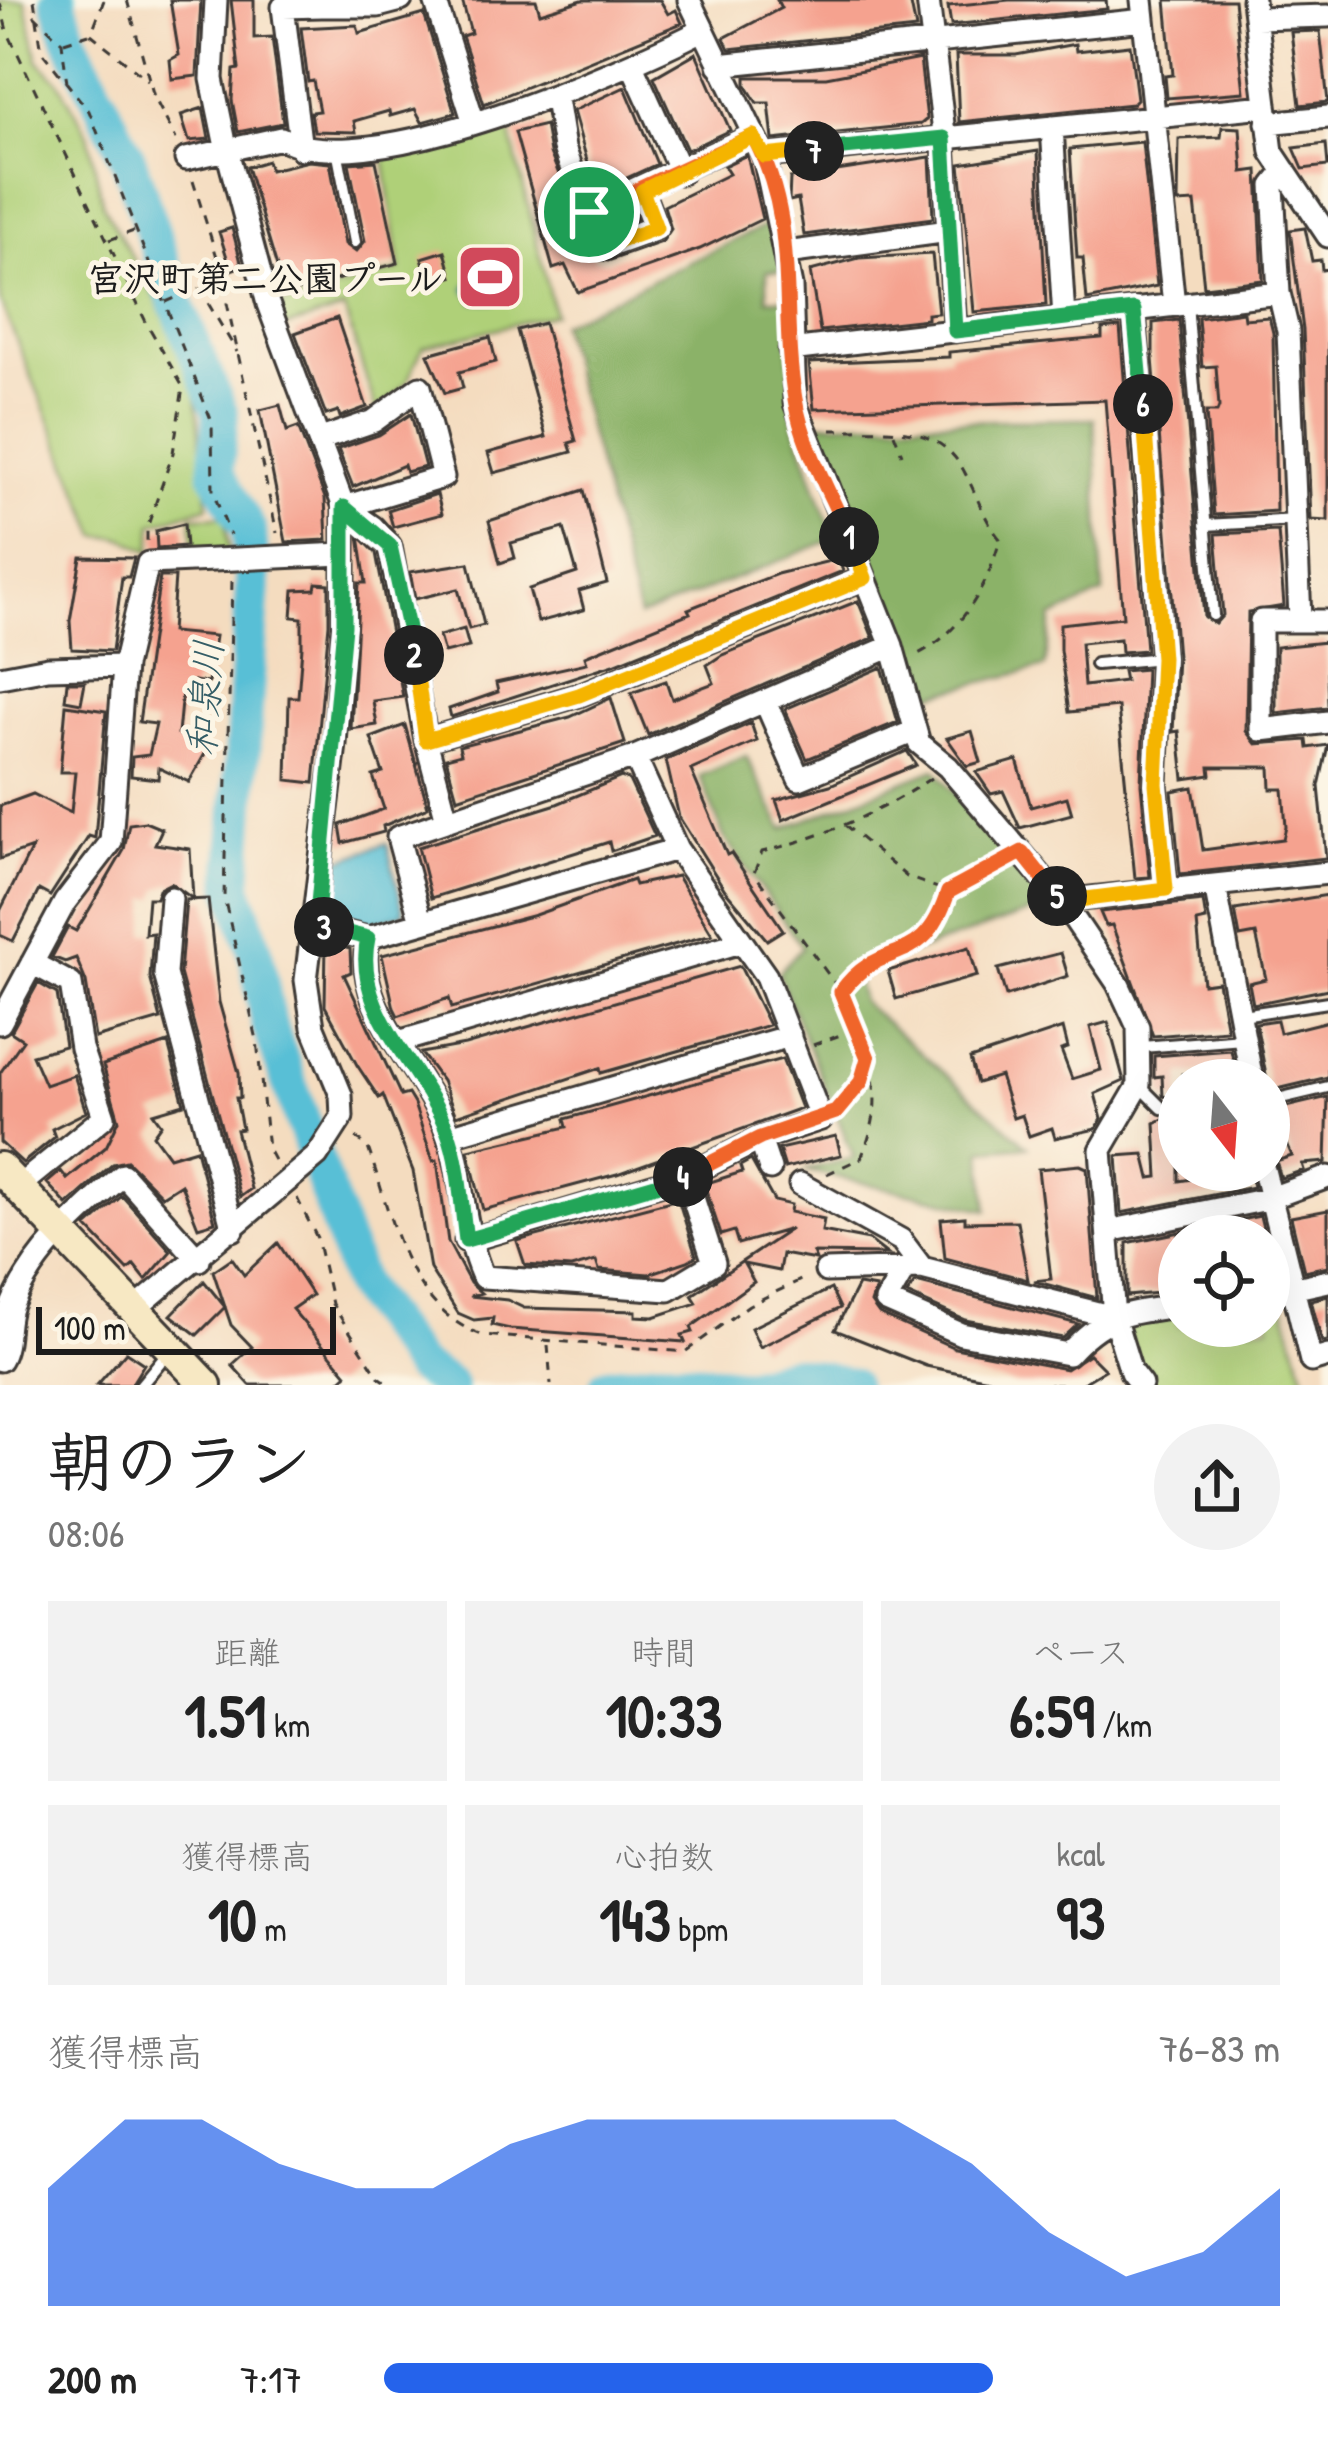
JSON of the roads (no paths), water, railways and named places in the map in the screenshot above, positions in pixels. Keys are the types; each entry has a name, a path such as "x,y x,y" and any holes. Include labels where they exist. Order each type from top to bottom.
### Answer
{"main road":[{"path":"9,1177 206,1385"}],"street":[{"path":"135,1309 199,1260 317,1156 337,1130 341,1095 308,1004 306,980 316,925 344,626 344,507 321,439 302,407 268,304 226,148 212,79 216,0"},
{"path":"302,149 283,7 321,3 377,7 401,0"},
{"path":"435,0 474,123"},
{"path":"689,0 758,146 784,241 795,403 894,656 920,743 948,767 1062,902 1118,984 1142,1047 1138,1085 1101,1150 1114,1317 1131,1372 1141,1385"},
{"path":"928,0 944,138 955,331"},
{"path":"1325,227 1272,152 1255,9 1328,16"},
{"path":"719,65 934,42 1143,10 1180,304"},
{"path":"186,159 281,137 302,149 337,150 474,123 556,99 703,30"},
{"path":"632,65 681,173"},
{"path":"556,99 564,148 603,247 656,228 642,191"},
{"path":"589,212 758,146 944,138 1154,117 1328,117"},
{"path":"1052,127 1064,318"},
{"path":"1285,172 1273,186 1279,293 1288,331 1300,619"},
{"path":"784,241 949,231"},
{"path":"790,350 1279,293"},
{"path":"1134,310 1162,658 1156,784 1166,889"},
{"path":"321,439 374,421 420,387 443,477 344,507"},
{"path":"344,507 390,546 426,740 447,820"},
{"path":"0,1022 65,902 111,842 124,666 148,563 344,554"},
{"path":"426,740 579,695 865,578"},
{"path":"1328,621 1261,621 1261,730 1328,722"},
{"path":"421,922 398,837 635,757 765,701 894,656"},
{"path":"0,677 48,668 124,666"},
{"path":"765,701 800,779 915,731"},
{"path":"466,1240 686,1176 760,1138 821,1119 766,976 676,849 635,757"},
{"path":"316,925 368,938 676,849"},
{"path":"1062,902 1328,873"},
{"path":"1215,885 1249,1059"},
{"path":"171,898 165,974 233,1230"},
{"path":"368,938 363,962 373,1005 449,1136 466,1240 482,1277 669,1290 714,1262 686,1176"},
{"path":"398,1042 741,942"},
{"path":"9,1177 104,1118 81,1048 71,984 32,963"},
{"path":"449,1136 793,1043"},
{"path":"760,1138 770,1169"},
{"path":"0,1360 11,1306 61,1230 123,1175 199,1260"},
{"path":"1108,1231 1268,1199 1328,1177"},
{"path":"804,1186 901,1240 914,1268"},
{"path":"1267,1191 1270,1215"},
{"path":"826,1270 914,1268 1114,1317"},
{"path":"914,1268 886,1301 978,1338 1068,1354 1094,1325 1158,1310"},
{"path":"1290,1290 1328,1281"},
{"path":"1290,1314 1311,1361 1328,1356"}],"lane":[{"path":"337,150 355,242"},
{"path":"1180,304 1213,615"},
{"path":"1205,525 1297,520"},
{"path":"1096,664 1162,658"},
{"path":"1242,1016 1328,1002"},
{"path":"1142,1047 1247,1039"},
{"path":"1138,1085 1158,1104"},
{"path":"1290,1097 1328,1087"},
{"path":"141,1385 170,1350"}],"water":[{"name":"宮沢町第二公園プール","path":"502,248 515,265 496,302 475,302 465,289 486,250"},
{"path":"387,843 404,913 370,924 331,919 332,863"}],"waterway":[{"name":"和泉川","path":"58,0 70,38 129,161 172,292 221,414 216,473 249,530 253,585 234,885 255,950 269,1025 360,1286 418,1366 449,1385"},
{"name":"和泉川","path":"749,1385 793,1373 850,1385"},
{"name":"和泉川","path":"607,1385 665,1377 736,1385"}],"place":[{"name":"宮沢町第二公園プール","path":"490,277"}]}
